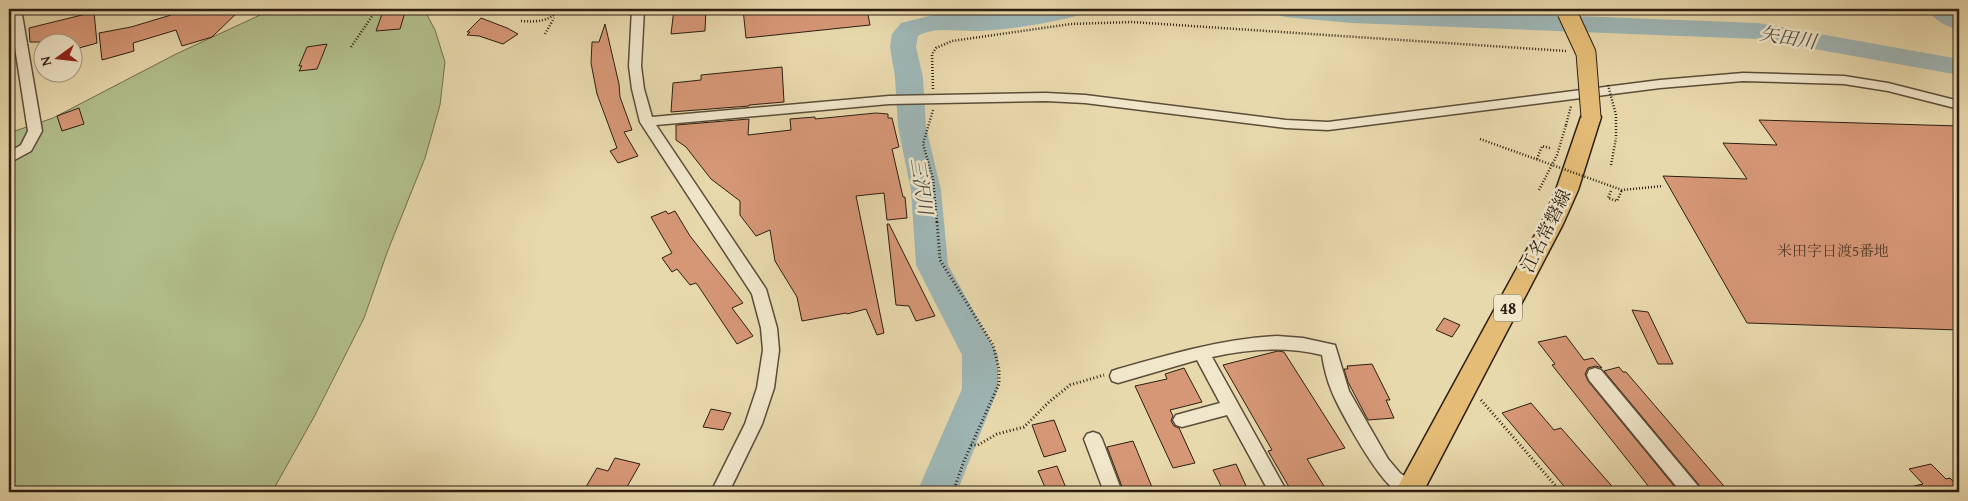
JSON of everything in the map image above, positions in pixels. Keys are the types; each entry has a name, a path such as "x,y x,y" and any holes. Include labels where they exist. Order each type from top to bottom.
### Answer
{"main road":[{"path":"9,11 17,9"},
{"name":"江名常磐線","path":"1409,491 1552,224 1567,190 1591,116 1586,53 1566,10"}],"street":[{"path":"9,158 26,148 35,131 17,9"},
{"path":"638,9 635,66 638,89 647,122 760,294 768,324 771,348 768,380 758,413 720,492"},
{"path":"647,122 889,100 1056,97 1286,124 1328,126 1651,85 1744,77 1844,80 1888,87 1959,105"},
{"path":"1118,376 1226,348 1278,342 1311,344 1329,350 1340,393 1382,464 1394,479 1409,491"},
{"path":"1201,353 1278,492"},
{"path":"1595,375 1692,492"},
{"path":"1182,420 1231,406"},
{"path":"1093,439 1113,492"}],"path":[{"path":"351,47 377,9"},
{"path":"545,34 560,9"},
{"path":"521,21 544,22 555,16"},
{"path":"953,492 971,445 999,384 1000,372 998,358 993,345 940,260 933,179 924,144 934,100 932,54 942,44 965,38 1071,24 1132,22 1586,53"},
{"path":"1606,79 1616,114 1617,128 1611,165"},
{"path":"1539,190 1557,155 1566,125"},
{"path":"1480,139 1622,190 1663,186"},
{"path":"1537,160 1542,146 1550,148"},
{"path":"1611,191 1608,198 1618,201 1622,190"},
{"path":"971,445 978,445 998,434 1024,427 1049,402 1070,385 1102,375 1118,376"},
{"path":"1480,399 1561,492"}],"green space":[{"path":"273,9 424,9 435,30 445,62 440,105 425,158 388,250 364,318 314,417 272,492 9,492 9,133 53,118 176,54"}],"building":[{"path":"182,9 241,9 212,37 182,46 176,30 133,43 134,51 102,60 99,33 131,27 171,15 170,12"},
{"path":"406,9 400,29 376,31 382,14 385,11"},
{"path":"674,9 706,9 705,31 671,34"},
{"path":"743,9 867,9 870,25 746,38"},
{"path":"94,12 97,43 82,47 82,32 32,32 32,42 30,42 29,28"},
{"path":"481,18 518,34 503,44 479,36 467,35 470,32 467,32"},
{"path":"605,24 619,84 620,97 632,130 624,132 638,156 618,163 610,151 617,148 597,94 591,63 592,42 599,42"},
{"path":"327,44 317,69 299,71 302,66 299,66 307,47"},
{"path":"782,67 784,102 671,112 673,83 701,80 701,75"},
{"path":"79,108 84,124 62,131 57,116"},
{"path":"876,113 888,114 888,118 892,118 899,147 892,149 903,197 905,197 907,218 887,220 884,193 856,196 884,333 877,335 866,309 802,321 797,297 775,261 770,230 756,236 740,215 740,201 711,179 686,147 676,140 676,125 749,119 748,135 791,130 790,119 815,117 815,119"},
{"path":"1759,120 1959,126 1959,330 1747,323 1663,176 1747,179 1723,143 1777,145"},
{"path":"666,211 668,214 675,211 690,236 743,303 732,308 753,336 737,344 696,283 690,285 677,269 672,272 662,258 672,253 651,217"},
{"path":"887,224 889,224 935,316 916,321 909,306 896,305"},
{"path":"1632,310 1648,312 1673,364 1658,364"},
{"path":"1444,318 1460,325 1452,337 1436,330"},
{"path":"1566,336 1584,360 1593,358 1602,368 1596,366 1588,368 1585,374 1588,381 1679,492 1653,492 1552,365 1555,364 1538,342"},
{"path":"1278,351 1284,352 1345,448 1307,459 1324,486 1301,492 1292,492 1268,451 1272,450 1223,365"},
{"path":"1372,364 1390,400 1386,400 1394,418 1368,420 1348,382 1344,369 1348,369 1347,366"},
{"path":"1619,367 1623,372 1626,372 1729,492 1703,492 1604,371"},
{"path":"1184,368 1202,402 1170,410 1173,416 1171,421 1174,426 1179,428 1195,463 1173,468 1135,386 1167,379 1165,374"},
{"path":"1531,403 1554,430 1561,428 1617,492 1569,492 1502,413"},
{"path":"711,409 731,413 723,430 703,427"},
{"path":"1054,420 1066,451 1044,457 1032,425"},
{"path":"1133,441 1154,492 1124,492 1107,447"},
{"path":"615,458 640,464 624,492 583,492 597,468 608,471"},
{"path":"1236,464 1247,488 1224,492 1213,470"},
{"path":"1931,464 1946,479 1950,478 1959,488 1959,492 1914,492 1914,486 1923,484 1909,469"},
{"path":"1057,466 1066,488 1047,492 1038,471"}],"waterway":[{"name":"三沢川","path":"937,492 980,389 980,355 932,265 926,190 912,127 909,77 903,47 905,34 910,29 933,23 980,23 1075,9"},
{"name":"矢田川","path":"1285,9 1352,15 1758,31 1959,67"},
{"path":"1939,9 1959,22"}]}
